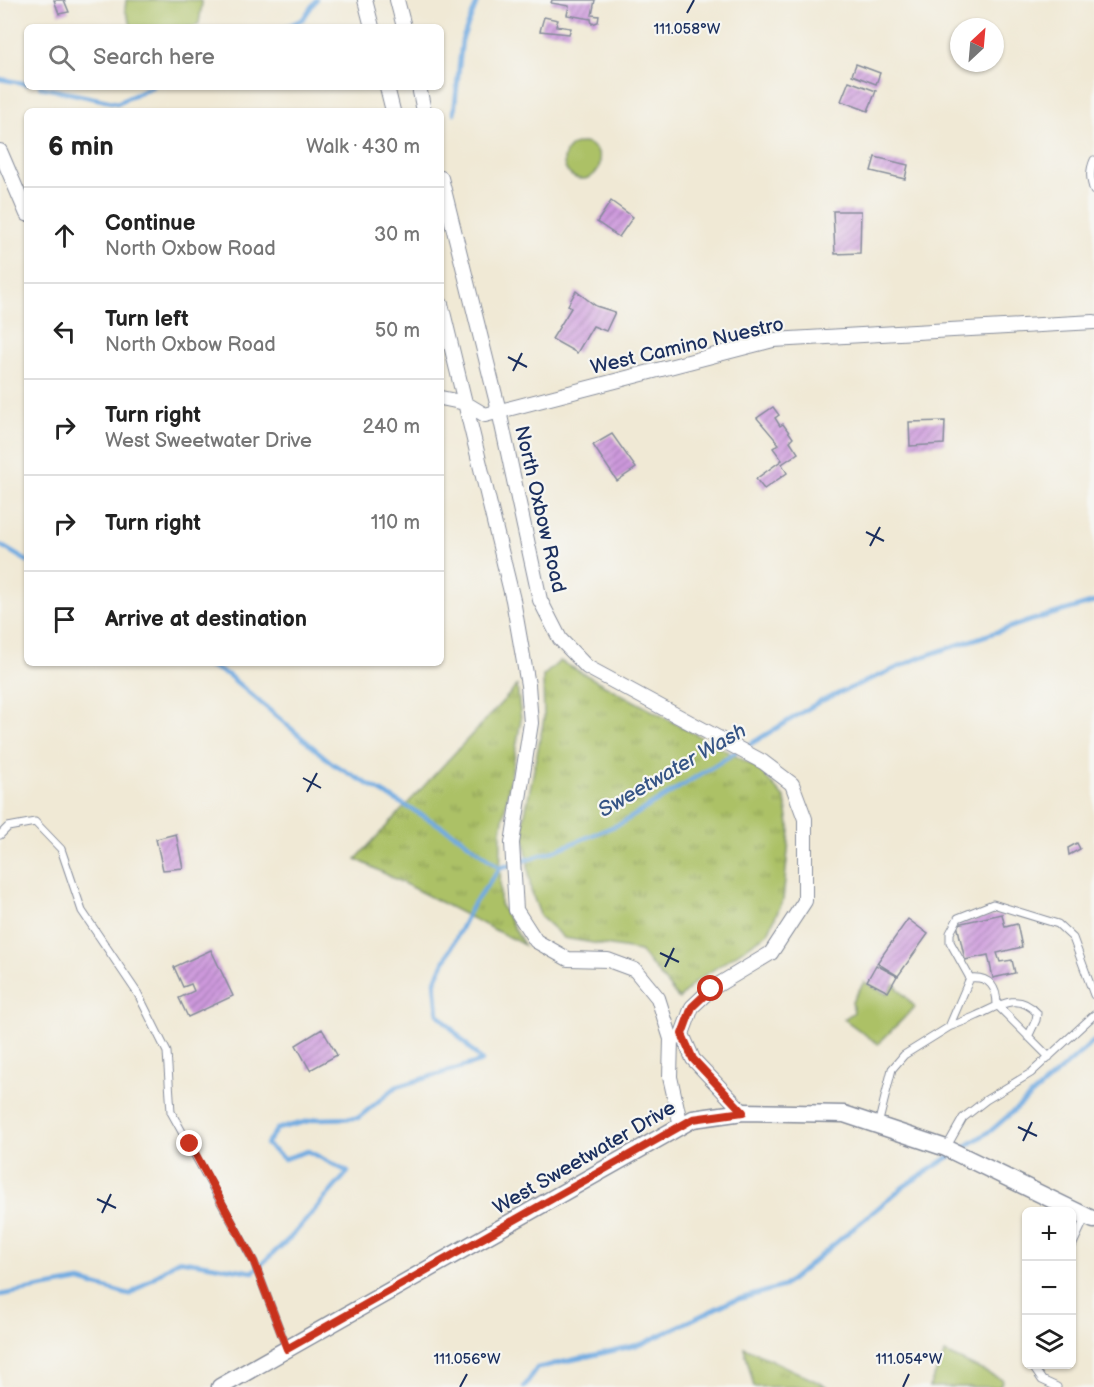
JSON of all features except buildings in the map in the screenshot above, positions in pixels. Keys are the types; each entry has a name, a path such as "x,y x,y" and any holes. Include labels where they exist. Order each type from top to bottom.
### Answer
{"street":[{"path":"365,0 371,24"},
{"path":"397,0 403,24"},
{"path":"388,90 392,108"},
{"path":"419,90 423,108"},
{"path":"0,151 24,207"},
{"name":"North Oxbow Road","path":"444,190 499,411 540,600 560,639 587,667 764,762 792,784 805,819 805,901 771,953 711,989 692,1007 682,1034 693,1059 743,1112"},
{"path":"444,316 513,600 528,685 531,723 512,843 516,910 536,941 568,959 608,960 635,970 658,998 671,1039 670,1077 681,1126"},
{"name":"West Camino Nuestro","path":"444,399 465,403 485,415 772,340 1093,319"},
{"name":"West Sweetwater Drive","path":"220,1387 693,1119 743,1112 844,1114 946,1148 1090,1218"}],"lane":[{"path":"1094,160 1090,168 1094,191"},
{"path":"0,835 8,827 35,822 61,849 82,911 138,994 167,1052 171,1112 254,1262 287,1349"},
{"path":"970,978 950,942 950,933 958,918 993,904 1058,924 1073,938 1094,995"},
{"path":"970,978 988,981 997,992 998,1005 1049,1057"},
{"path":"949,1027 970,978"},
{"path":"878,1125 892,1069 904,1056 949,1027 998,1005 1015,1001 1029,1004 1037,1013 1028,1037"},
{"path":"946,1148 963,1118 986,1100 1031,1073 1094,1015"},
{"path":"1076,1239 1090,1218"},
{"path":"1034,1369 1042,1380 1057,1387"}],"green space":[{"path":"126,0 200,0 202,3 198,24 131,24 125,10"},
{"path":"582,143 595,148 600,161 595,174 582,179 569,174 564,161 569,148"},
{"path":"560,661 758,768 785,799 790,831 783,900 768,933 695,982 679,999 640,951 564,938 541,917 531,891 523,824 544,719 543,676"},
{"path":"517,686 521,720 501,831 500,904 524,945 356,859"},
{"path":"864,982 887,994 894,984 915,1007 878,1044 844,1019 854,1012 852,1002"},
{"path":"744,1347 828,1387 754,1387"},
{"path":"945,1353 1003,1380 999,1387 929,1387"}],"waterway":[{"path":"292,24 303,19 316,0"},
{"path":"454,113 462,40 478,0"},
{"path":"0,79 24,83"},
{"path":"54,90 117,103 145,90"},
{"name":"Sweetwater Wash","path":"0,545 24,559"},
{"name":"Sweetwater Wash","path":"744,748 819,702 919,658 1094,602"},
{"name":"Sweetwater Wash","path":"209,666 228,675 333,764 460,837 500,868 551,852 622,823 736,752"},
{"path":"0,1295 80,1281 129,1295 178,1260 253,1272 291,1237 348,1172 308,1151 284,1159 266,1144 277,1129 317,1119 358,1118 396,1087 482,1061 438,1014 435,981 472,906 500,868"},
{"path":"959,1151 993,1129 1094,1041"},
{"path":"524,1387 537,1368 642,1344 729,1302 784,1286 903,1187 952,1155"}],"route":[{"path":"190,1144 254,1262 287,1349 693,1119 743,1112 693,1059 682,1034 692,1007 711,989"}]}
